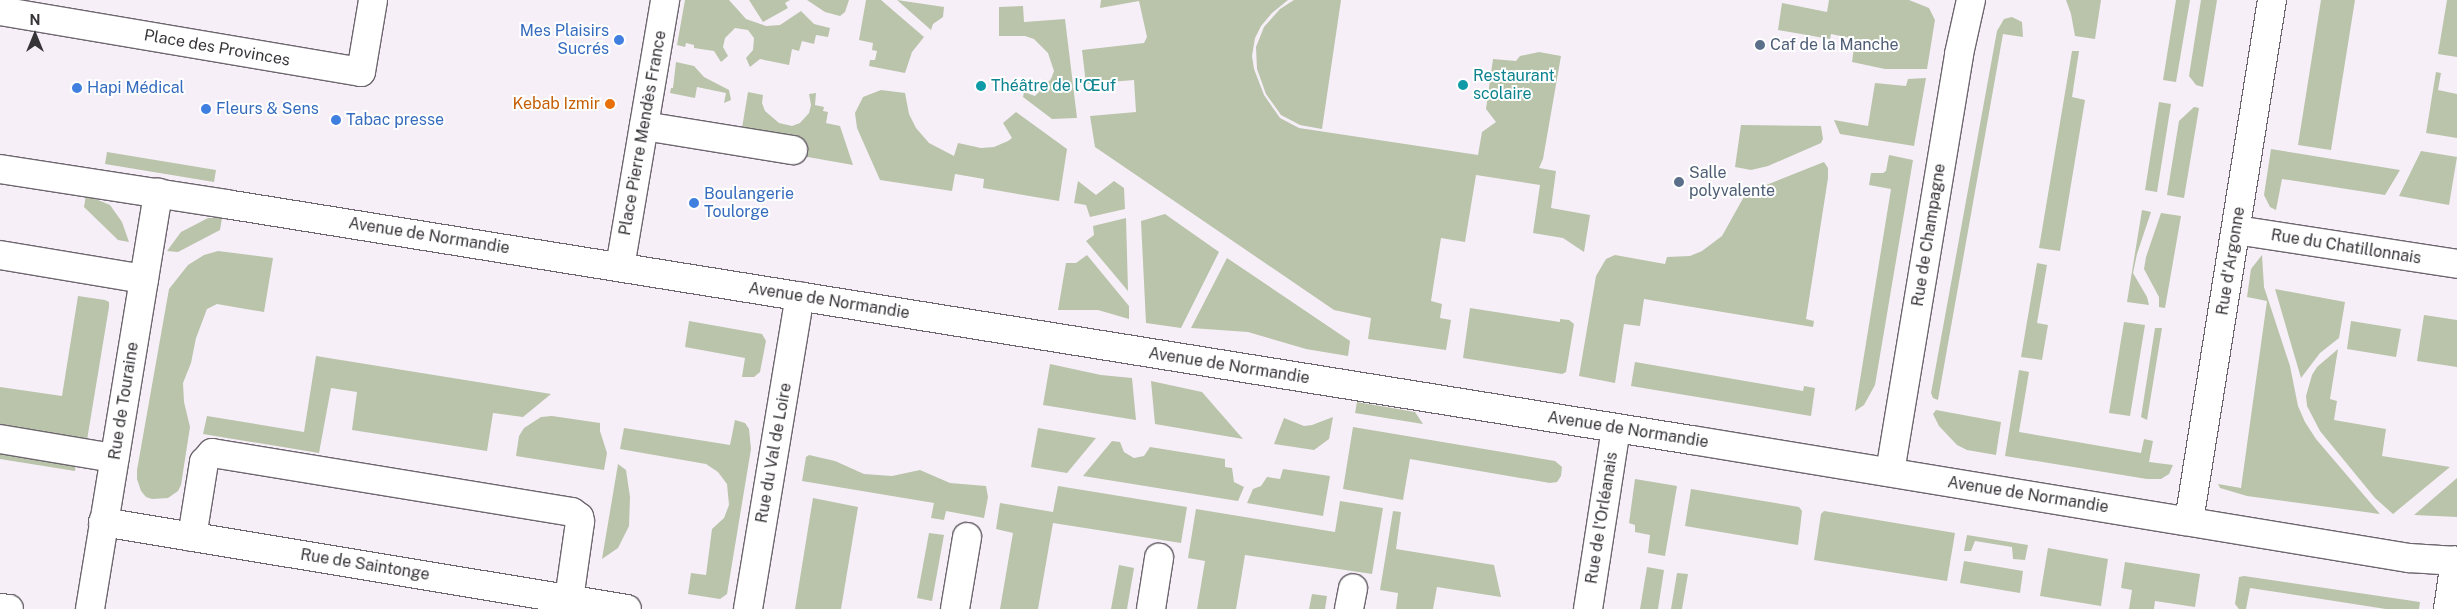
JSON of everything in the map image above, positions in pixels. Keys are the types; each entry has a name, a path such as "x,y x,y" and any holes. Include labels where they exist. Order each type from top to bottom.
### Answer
{"street":[{"name":"Place des Provinces","path":"0,11 361,72 373,0"},
{"name":"Place Pierre Mendès France","path":"620,267 665,0"},
{"name":"Rue de Champagne","path":"1890,472 1959,54 1971,0"},
{"name":"Rue d'Argonne","path":"2189,522 2272,0"},
{"path":"644,126 793,150"},
{"name":"Avenue de Normandie","path":"0,169 1692,440 2409,558 2456,561"},
{"name":"Rue de Touraine","path":"90,609 158,193"},
{"name":"Rue du Chatillonnais","path":"2236,230 2457,264"},
{"path":"0,255 144,278"},
{"name":"Rue du Val de Loire","path":"748,609 800,296"},
{"name":"Rue de l'Orléanais","path":"1588,609 1616,428"},
{"path":"0,439 114,458"},
{"path":"192,537 204,462 212,453 572,512 580,517 580,522 569,599"},
{"name":"Rue de Saintonge","path":"103,522 627,609"},
{"path":"955,609 967,537"},
{"path":"1151,609 1159,558"},
{"path":"2448,609 2456,561"},
{"path":"0,608 9,609"}],"green space":[{"path":"685,0 729,0 746,19 766,26 780,25 801,11 814,24 830,28 828,37 816,35 814,44 802,41 799,51 792,49 789,65 760,59 750,67 746,58 753,50 754,38 748,30 735,28 725,38 723,47 728,56 721,62 714,51 694,48 694,45 686,43 685,47 677,45"},
{"path":"749,0 790,0 785,3 788,8 763,22"},
{"path":"807,0 849,0 845,12 840,16 825,12"},
{"path":"866,0 881,0 924,37 912,52 905,73 869,66 870,60 875,60 877,51 872,50 873,43 859,40"},
{"path":"897,0 944,7 943,17 933,24 931,30"},
{"path":"1101,0 1288,0 1272,13 1261,26 1255,38 1252,56 1254,69 1264,95 1280,118 1299,128 1478,155 1482,132 1496,122 1486,109 1493,59 1516,61 1520,56 1539,52 1561,56 1543,159 1539,168 1556,171 1551,208 1590,215 1584,252 1563,238 1533,233 1540,185 1476,175 1465,242 1441,238 1431,301 1442,304 1440,318 1451,320 1446,350 1368,339 1371,318 1334,310 1095,147 1090,116 1136,112 1134,80 1086,84 1082,50 1144,43 1147,37 1139,1 1100,8"},
{"path":"1294,0 1341,0 1322,129 1300,125 1281,115 1266,94 1257,69 1256,47 1264,27 1280,9"},
{"path":"1829,0 1909,0 1929,8 1935,20 1927,69 1885,69 1852,62 1855,39 1831,34 1830,39 1778,30 1782,3 1827,12"},
{"path":"2066,0 2101,0 2095,39 2075,36"},
{"path":"2176,0 2190,0 2176,82 2163,80"},
{"path":"2201,0 2217,0 2203,87 2196,85 2189,76"},
{"path":"2321,0 2355,0 2331,150 2298,145"},
{"path":"2447,0 2457,0 2457,57 2438,54"},
{"path":"1023,6 1024,22 1065,19 1077,118 1052,119 1023,97 1024,92 1035,96 1051,79 1054,71 1048,53 1034,39 1025,36 999,36 999,7"},
{"path":"2012,17 2022,22 2023,37 2003,34 1938,400 1933,398 1931,393 1997,31 2004,19"},
{"path":"2072,51 2079,51 2072,97 2085,100 2060,251 2039,248"},
{"path":"676,62 694,66 704,77 729,90 731,100 724,103 726,93 697,87 695,98 670,93 671,88 673,88"},
{"path":"2436,72 2441,73 2438,90 2457,94 2457,138 2426,133"},
{"path":"1926,78 1914,146 1840,134 1834,120 1868,126 1875,83 1906,86 1908,79"},
{"path":"881,90 905,93 909,114 916,128 929,143 954,156 958,143 981,148 994,147 1008,141 1012,138 1003,123 1016,112 1067,149 1059,201 983,188 984,179 955,174 952,191 880,180 857,128 855,113 863,97"},
{"path":"748,92 763,95 762,103 765,111 779,123 792,126 800,123 809,113 811,105 809,94 816,93 815,105 824,107 823,111 828,112 826,123 840,126 853,165 802,156 804,139 742,128"},
{"path":"2159,102 2171,104 2157,192 2145,190"},
{"path":"2194,107 2199,108 2184,198 2167,195 2179,121"},
{"path":"1741,125 1821,126 1823,139 1821,143 1768,166 1751,170 1735,167"},
{"path":"2271,149 2400,170 2385,195 2282,179 2276,210 2270,207 2264,195"},
{"path":"2421,151 2457,157 2449,205 2399,196"},
{"path":"107,152 216,170 214,182 105,164"},
{"path":"1889,155 1913,160 1875,385 1864,405 1855,411 1891,189 1869,185 1871,173 1883,173 1886,171"},
{"path":"1824,162 1828,168 1828,178 1806,319 1814,321 1813,327 1644,299 1640,326 1624,324 1615,383 1579,376 1596,276 1606,259 1615,255 1665,264 1667,257 1690,256 1702,251 1722,236 1746,193"},
{"path":"1078,181 1096,195 1114,181 1124,188 1125,209 1090,217 1086,205 1074,203"},
{"path":"86,195 110,205 122,222 129,242 118,240 84,207"},
{"path":"2142,210 2151,212 2137,254 2133,273 2147,297 2149,305 2127,302"},
{"path":"2161,213 2181,216 2165,308 2159,307 2159,297 2144,269 2146,257"},
{"path":"1165,214 1219,252 1181,328 1146,323 1141,221"},
{"path":"208,218 222,218 220,230 178,252 167,251 181,232"},
{"path":"1126,218 1128,291 1086,241 1094,235 1093,226"},
{"path":"218,251 273,258 264,312 217,304 207,309 196,338 191,363 183,383 184,402 190,427 181,485 178,491 168,498 152,499 146,497 141,491 137,479 137,470 169,289 188,265 204,255"},
{"path":"1087,255 1129,306 1129,319 1098,310 1058,310 1066,263 1076,263"},
{"path":"2262,255 2264,287 2290,366 2298,406 2305,422 2316,439 2380,514 2247,496 2220,488 2218,484 2241,488 2267,301 2247,297 2251,269"},
{"path":"1227,258 1350,341 1348,356 1306,349 1248,332 1191,328"},
{"path":"2037,263 2047,265 2037,323 2048,325 2042,360 2021,357"},
{"path":"2275,289 2345,302 2339,338 2320,353 2301,378"},
{"path":"78,296 109,302 87,440 0,427 0,387 62,396"},
{"path":"1470,308 1560,322 1560,319 1569,320 1574,324 1566,372 1562,374 1463,358"},
{"path":"2424,315 2457,320 2457,367 2417,361"},
{"path":"689,321 762,334 766,341 760,372 754,377 742,377 745,358 685,347"},
{"path":"2351,321 2401,329 2396,357 2347,349"},
{"path":"2124,322 2145,325 2130,416 2109,413"},
{"path":"2155,328 2162,328 2147,420 2141,417"},
{"path":"2338,349 2330,399 2337,401 2334,420 2386,429 2382,456 2450,467 2393,514 2375,498 2320,431 2307,406 2306,396 2312,375 2317,367"},
{"path":"316,356 551,394 523,417 493,413 487,451 352,430 357,392 331,388 319,453 203,434 207,416 304,432"},
{"path":"1635,362 1803,391 1804,386 1815,388 1811,416 1631,386"},
{"path":"1050,364 1101,375 1132,378 1136,420 1043,405"},
{"path":"2019,370 2029,372 2019,432 2141,453 2144,439 2153,441 2149,462 2173,465 2169,474 2161,479 2147,479 2005,456"},
{"path":"1151,381 1202,392 1243,439 1155,424"},
{"path":"1357,402 1415,412 1423,424 1355,413"},
{"path":"1936,410 2001,422 1996,455 1967,450 1957,445 1939,426 1933,414"},
{"path":"552,416 600,423 600,431 607,453 604,470 516,456 519,436 524,428 541,417"},
{"path":"1333,417 1329,439 1314,450 1274,444 1284,418 1304,426"},
{"path":"735,420 745,423 749,429 751,449 727,594 720,599 688,594 691,573 706,575 712,529 724,518 729,505 727,484 718,472 706,464 620,449 624,428 730,445"},
{"path":"1353,427 1555,461 1562,467 1561,476 1557,482 1550,483 1410,459 1403,500 1343,489"},
{"path":"1038,428 1096,438 1067,473 1031,467"},
{"path":"1112,441 1120,442 1124,452 1134,458 1144,456 1150,447 1225,459 1225,467 1232,468 1234,482 1244,487 1238,501 1083,476"},
{"path":"0,450 76,462 75,471 0,459"},
{"path":"809,455 835,461 864,474 892,476 920,470 950,483 986,486 988,497 984,518 946,511 944,520 931,518 934,503 802,481 806,457"},
{"path":"618,464 626,470 630,497 629,526 618,548 602,559"},
{"path":"1283,469 1330,476 1323,516 1247,503 1253,489 1261,486 1267,477 1280,479"},
{"path":"2457,478 2457,517 2414,515"},
{"path":"1635,479 1677,486 1665,556 1648,553 1650,535 1635,532 1635,525 1629,523"},
{"path":"1058,486 1187,507 1181,543 1053,523 1038,609 1000,609 1013,533 996,529 1000,503 1053,512"},
{"path":"1691,489 1799,507 1802,511 1798,545 1685,526"},
{"path":"813,498 858,507 841,609 795,609"},
{"path":"1340,501 1383,508 1372,574 1245,555 1236,609 1197,609 1205,561 1188,558 1196,509 1335,532"},
{"path":"1393,511 1401,512 1396,549 1494,565 1501,597 1437,587 1433,609 1396,609 1398,593 1380,590"},
{"path":"1824,511 1955,533 1947,581 1814,560 1821,514"},
{"path":"929,533 944,535 932,601 917,598"},
{"path":"1967,535 2028,545 2025,560 2013,559 2012,547 1975,541 1971,551 1964,551"},
{"path":"2048,548 2108,559 2101,606 2040,596"},
{"path":"1964,561 2023,571 2020,593 1960,583"},
{"path":"2125,562 2200,574 2195,607 2155,601 2154,609 2129,609 2132,590 2121,588"},
{"path":"1119,565 1134,568 1127,609 1111,609"},
{"path":"1647,567 1664,570 1658,609 1640,609"},
{"path":"1677,573 1688,574 1682,609 1671,609"},
{"path":"2244,576 2420,602 2419,609 2386,609 2250,588 2246,609 2239,609 2235,604 2239,577"},
{"path":"1312,594 1327,596 1325,609 1309,609"}],"place":[{"name":"Mes Plaisirs Sucrés","path":"619,40"},
{"name":"Caf de la Manche","path":"1760,45"},
{"name":"Restaurant scolaire","path":"1463,85"},
{"name":"Théâtre de l'Œuf","path":"981,86"},
{"name":"Hapi Médical","path":"77,88"},
{"name":"Kebab Izmir","path":"610,104"},
{"name":"Fleurs & Sens","path":"206,109"},
{"name":"Tabac presse","path":"336,120"},
{"name":"Salle polyvalente","path":"1679,182"},
{"name":"Boulangerie Toulorge","path":"694,203"}]}
